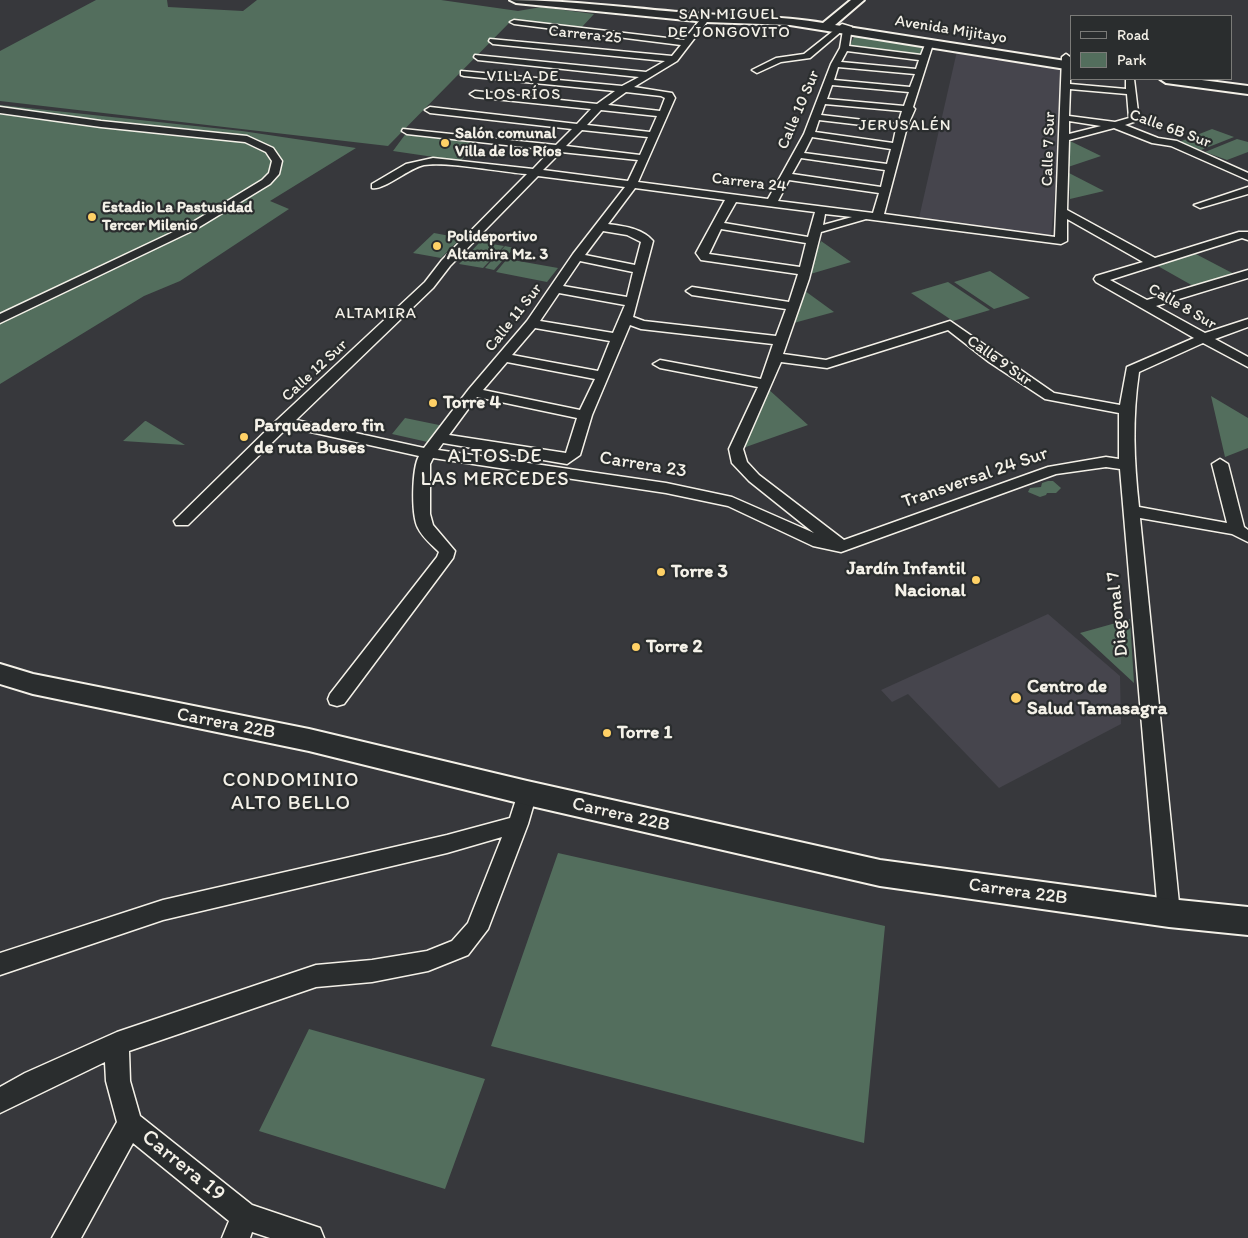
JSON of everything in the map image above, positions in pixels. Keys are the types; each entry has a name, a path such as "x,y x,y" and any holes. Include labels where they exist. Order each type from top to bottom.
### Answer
{"street":[{"path":"516,0 706,18 769,20 839,28"},
{"path":"839,28 858,0"},
{"path":"757,70 779,60 807,56 872,0"},
{"name":"Calle 12 Sur","path":"182,521 207,499 283,422 429,284 446,263 598,108 621,91 674,59 706,18"},
{"path":"514,22 688,43"},
{"name":"Avenida Mijitayo","path":"839,28 929,44 1069,62"},
{"name":"Avenida Mijitayo","path":"839,28 1069,62"},
{"name":"Calle 10 Sur","path":"771,203 809,134 835,64 844,48 839,28"},
{"path":"488,116 568,30"},
{"name":"Carrera 25","path":"493,41 674,59"},
{"path":"718,225 814,235 873,216 885,190 902,127 910,109 929,44"},
{"path":"844,48 925,58"},
{"path":"478,57 650,75"},
{"name":"Calle 7 Sur","path":"1061,241 1066,86 1069,62"},
{"path":"835,64 920,72"},
{"path":"464,73 621,91"},
{"name":"Calle 6B Sur","path":"1112,124 1134,120 1130,80"},
{"path":"1173,80 1248,90"},
{"path":"1230,80 1248,82"},
{"path":"829,82 915,90"},
{"path":"1066,86 1132,92"},
{"name":"Calle 11 Sur","path":"428,453 474,392 532,324 577,257 632,184 670,98 666,94 621,91"},
{"path":"475,94 664,114"},
{"path":"821,101 910,109"},
{"path":"0,110 101,124 247,139 269,150 276,156 278,164 272,176 266,182 192,227 0,320"},
{"path":"430,110 654,135"},
{"path":"815,117 902,127"},
{"path":"1065,118 1112,124"},
{"path":"1064,138 1112,124"},
{"name":"Calle 6B Sur","path":"1112,124 1156,141 1173,143 1248,176"},
{"path":"407,131 643,158"},
{"path":"809,134 898,147"},
{"path":"798,155 891,168"},
{"name":"Carrera 24","path":"376,186 402,170 419,163 433,161 632,184 1061,241"},
{"path":"785,176 885,190"},
{"path":"1200,205 1248,190"},
{"path":"732,198 702,253 708,258 805,271"},
{"path":"821,209 805,271 766,384 736,449 740,463 754,478 841,546"},
{"path":"1062,212 1153,262 1246,236"},
{"path":"439,438 571,458 585,415 603,376 632,302 647,241 642,236 633,233 600,226"},
{"path":"577,257 639,270"},
{"name":"Calle 8 Sur","path":"1153,262 1100,279 1248,363"},
{"path":"1145,305 1248,274"},
{"path":"557,289 632,302"},
{"path":"692,291 793,306"},
{"path":"625,318 641,325 781,341"},
{"path":"1204,338 1248,323"},
{"path":"532,324 618,338"},
{"name":"Calle 9 Sur","path":"775,356 827,364 950,325 994,360 1050,396 1126,410"},
{"name":"Diagonal 7","path":"1169,913 1126,465 1126,410 1132,370 1204,338"},
{"path":"504,358 603,376"},
{"path":"660,364 766,384"},
{"path":"474,392 585,415"},
{"name":"Carrera 23","path":"283,422 428,453 666,488 732,502 819,542 841,546"},
{"path":"337,699 445,558 446,551 425,527 422,514 422,464 428,453"},
{"name":"Transversal 24 Sur","path":"841,546 1053,470 1106,462 1126,465"},
{"path":"1130,511 1242,534 1220,464"},
{"name":"Carrera 22B","path":"0,674 32,684 309,740 527,793 880,873 1169,913 1248,921"},
{"path":"0,1101 34,1082 117,1044 316,976 428,961 460,948 477,929 518,824 527,793"},
{"path":"0,964 163,910 447,844 518,824"},
{"name":"Carrera 19","path":"117,1044 118,1080 130,1124 240,1227 310,1238"},
{"path":"66,1238 130,1124"}],"shaded area":[{"path":"957,51 1061,66 1062,116 1051,237 919,218"},
{"name":"Centro de Salud Tamasagra","path":"1048,614 1120,676 1121,724 999,788 908,694 892,702 881,690"}],"green space":[{"path":"96,0 167,0 168,7 243,11 257,0 441,0 518,11 541,7 594,14 581,28 512,20 388,146 0,101 0,51"},
{"path":"855,35 924,45 920,57 849,47"},
{"path":"0,105 242,131 356,148 270,201 289,209 180,281 144,296 0,384"},
{"path":"1212,129 1234,137 1201,150 1179,142"},
{"path":"407,132 476,140 461,161 393,151"},
{"path":"1237,139 1248,142 1248,152 1227,160 1205,152"},
{"path":"1070,141 1101,156 1068,167"},
{"path":"1069,173 1104,191 1070,199"},
{"name":"Polideportivo Altamira Mz. 3","path":"434,233 461,238 441,258 413,253"},
{"path":"821,241 851,262 807,275"},
{"path":"480,242 504,246 483,268 459,264"},
{"path":"505,246 514,248 494,270 485,268"},
{"path":"1192,252 1236,275 1195,287 1156,265"},
{"path":"507,259 558,268 547,282 496,272"},
{"path":"990,271 1030,298 994,309 954,282"},
{"path":"948,282 990,310 953,321 911,293"},
{"path":"801,288 834,312 790,324"},
{"path":"767,388 808,425 743,448"},
{"path":"1211,396 1248,418 1248,448 1225,457"},
{"path":"405,418 444,426 432,443 392,434"},
{"path":"146,421 185,445 123,441"},
{"path":"1053,481 1061,488 1056,493 1047,493 1040,497 1028,492 1030,488 1041,487 1042,483"},
{"path":"1130,619 1134,683 1080,633"},
{"path":"558,853 885,926 864,1143 491,1046"},
{"path":"309,1029 485,1079 445,1189 259,1131"}],"place":[{"name":"Salón comunal Villa de los Ríos","path":"445,143"},
{"name":"Estadio La Pastusidad Tercer Milenio","path":"92,217"},
{"name":"Polideportivo Altamira Mz. 3","path":"437,246"},
{"name":"Torre 4","path":"433,403"},
{"name":"Parqueadero fin de ruta Buses","path":"244,437"},
{"name":"Torre 3","path":"661,572"},
{"name":"Jardín Infantil Nacional","path":"976,580"},
{"name":"Torre 2","path":"636,647"},
{"name":"Centro de Salud Tamasagra","path":"1016,698"},
{"name":"Torre 1","path":"607,733"}],"district":[{"name":"SAN MIGUEL DE JONGOVITO","path":"729,24"},
{"name":"VILLA DE LOS RÍOS","path":"523,86"},
{"name":"JERUSALÉN","path":"905,126"},
{"name":"ALTAMIRA","path":"376,314"},
{"name":"ALTOS DE LAS MERCEDES","path":"495,468"},
{"name":"CONDOMINIO ALTO BELLO","path":"291,792"}]}
